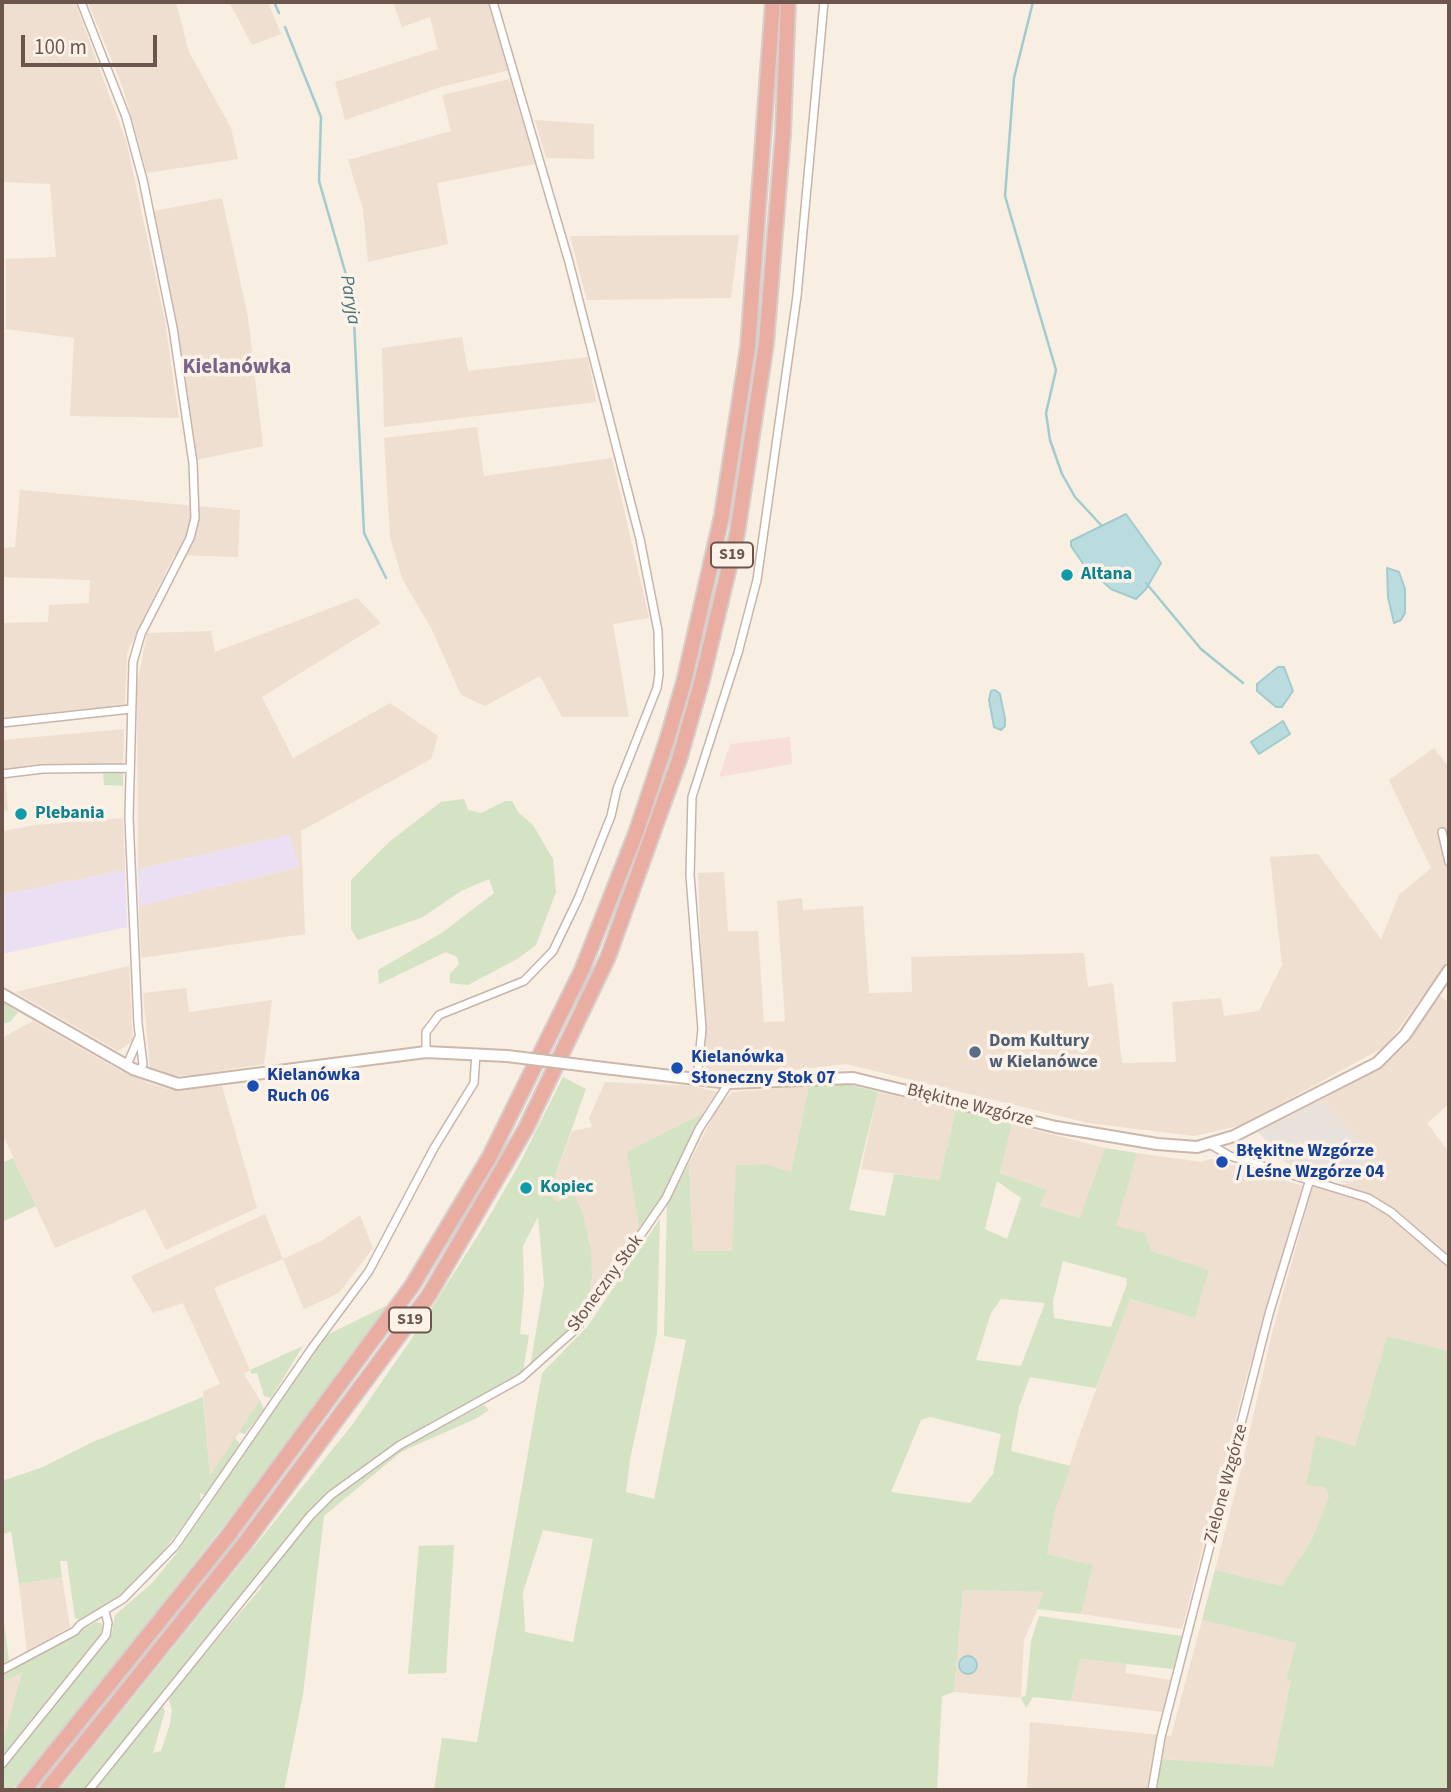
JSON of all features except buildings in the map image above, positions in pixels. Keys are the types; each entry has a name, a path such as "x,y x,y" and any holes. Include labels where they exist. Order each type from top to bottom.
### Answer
{"highway":[{"name":"S19","path":"24,1790 227,1537 412,1286 489,1158 582,970 663,751 684,682 722,515 748,347 773,2"},
{"name":"S19","path":"47,1790 245,1543 429,1295 526,1128 608,957 679,760 702,680 737,534 766,344 783,134 788,2"}],"street":[{"path":"81,2 126,117 143,180 173,332 193,463 193,528 183,555 141,634 132,662 130,768 139,1037 143,1064 140,1073"},
{"path":"426,1052 426,1032 439,1016 524,981 553,951 578,900 611,816 617,789 657,688 659,674 658,631 640,539 569,262 493,2"},
{"path":"697,1079 702,1029 690,875 692,797 738,653 757,580 797,296 824,2"},
{"path":"2,723 131,709"},
{"path":"2,774 42,769 130,768"},
{"path":"1442,832 1449,862"},
{"path":"1211,1145 1234,1136 1377,1063 1405,1035 1449,970"},
{"name":"Błękitne Wzgórze","path":"2,994 140,1073 166,1083 194,1083 426,1052 476,1053 729,1083 853,1079 1055,1127 1168,1145 1211,1145"},
{"path":"127,1065 139,1037"},
{"path":"2,1670 105,1612 141,1584 175,1546 312,1348 369,1271 434,1148 474,1083 476,1053"},
{"name":"Słoneczny Stok","path":"89,1790 310,1516 356,1476 400,1445 521,1378 561,1346 591,1310 648,1225 679,1174 699,1129 729,1083"},
{"path":"1211,1145 1230,1156 1368,1198 1391,1212 1449,1262"},
{"name":"Zielone Wzgórze","path":"1152,1790 1161,1737 1269,1314 1310,1179"},
{"path":"2,1764 106,1634 108,1623 105,1612"}],"shaded area":[{"path":"2,2 75,2 127,144 165,321 179,418 70,416 74,338 6,329 6,259 56,257 50,184 2,182"},
{"path":"88,2 176,2 189,52 231,128 238,159 147,173 123,88"},
{"path":"229,2 268,2 281,34 252,45"},
{"path":"393,2 489,2 510,70 441,87 345,120 335,82 438,49 430,17 402,27"},
{"path":"510,79 535,164 437,183 448,244 368,262 363,209 348,160 451,131 442,95"},
{"path":"535,120 594,124 594,159 546,158"},
{"path":"222,198 248,317 263,446 196,460 177,330 154,211"},
{"path":"739,235 731,298 587,300 570,236"},
{"path":"462,337 468,371 588,357 596,402 384,427 382,348"},
{"path":"477,427 484,476 612,458 649,618 613,624 629,717 562,717 540,676 485,706 461,695 432,630 402,578 390,537 384,438"},
{"path":"20,490 240,510 238,557 174,555 127,653 125,706 2,721 2,623 48,622 49,605 89,603 90,580 2,577 2,548 15,547"},
{"path":"357,598 381,623 262,697 293,758 390,703 438,736 431,759 301,831 305,934 141,958 139,906 299,867 289,835 138,869 137,686 147,633 211,631 215,652"},
{"path":"124,729 123,771 81,770 5,778 8,810 2,811 2,740"},
{"path":"790,737 792,764 719,777 730,744"},
{"path":"1434,748 1449,767 1449,960 1386,1046 1242,1125 1194,1136 1088,1123 846,1064 767,1073 706,1072 698,873 724,872 728,931 758,931 764,1022 785,1021 777,901 802,898 803,910 863,906 869,993 912,992 911,957 1084,953 1088,987 1113,983 1122,1063 1176,1062 1172,1002 1221,998 1224,1016 1259,1011 1282,965 1270,857 1318,854 1381,939 1399,895 1431,868 1389,780"},
{"path":"123,818 125,870 2,895 2,831 36,825"},
{"path":"289,835 299,867 139,906 138,869"},
{"path":"125,870 127,927 2,954 2,895"},
{"path":"129,966 133,1041 118,1051 15,992"},
{"path":"186,988 189,1012 272,1000 264,1064 171,1076 150,1067 143,993"},
{"path":"1439,995 1449,1003 1449,1104 1427,1123 1449,1152 1449,1351 1387,1336 1355,1446 1316,1436 1324,1487 1329,1496 1312,1539 1282,1586 1215,1570 1271,1337 1313,1185 1349,1184 1379,1162 1321,1100 1384,1066 1406,1045"},
{"path":"33,1021 119,1070 149,1083 168,1089 222,1086 257,1208 166,1250 145,1209 55,1248 2,1133 2,1038"},
{"path":"605,1082 694,1086 717,1092 700,1117 628,1152 640,1233 587,1312 592,1278 589,1237 549,1193 572,1131 592,1127 589,1118"},
{"path":"809,1086 791,1172 765,1164 737,1165 732,1251 693,1252 689,1163 719,1105 732,1092"},
{"path":"878,1092 956,1110 939,1180 861,1169"},
{"path":"1321,1100 1379,1162 1349,1184 1286,1163 1258,1132"},
{"path":"1012,1124 1105,1148 1081,1218 1040,1206 1047,1190 1000,1173"},
{"path":"1137,1153 1201,1162 1211,1159 1304,1186 1245,1382 1182,1629 1081,1614 1093,1565 1047,1554 1055,1511 1077,1442 1129,1299 1195,1318 1209,1270 1151,1251 1115,1226"},
{"path":"265,1214 283,1259 214,1288 250,1370 244,1374 260,1400 210,1478 203,1391 220,1384 183,1303 153,1313 131,1276"},
{"path":"360,1215 373,1248 339,1293 304,1309 283,1259 321,1241"},
{"path":"62,1577 70,1627 27,1651 19,1584"},
{"path":"963,1590 1045,1592 1024,1640 1021,1698 954,1692"},
{"path":"1202,1620 1296,1643 1286,1677 1291,1679 1273,1768 1152,1758 1147,1790 1027,1790 1030,1722 1171,1736"},
{"path":"1080,1659 1127,1664 1125,1673 1172,1680 1163,1712 1071,1701"},
{"path":"22,1671 2,1744 2,1683"}],"green space":[{"path":"103,771 123,771 123,786 104,785"},
{"path":"464,799 468,810 481,813 505,801 512,801 518,812 533,825 553,859 556,892 536,945 517,959 468,985 450,983 450,974 459,964 457,957 446,952 379,984 378,970 443,932 494,893 489,879 461,891 423,917 358,940 351,929 351,880 389,842 441,802"},
{"path":"2,1002 18,1012 10,1022 2,1024"},
{"path":"563,1077 586,1089 549,1193 557,1202 574,1194 583,1215 591,1250 592,1278 587,1312 530,1367 544,1284 538,1217 523,1246 524,1290 520,1334 529,1335 523,1372 386,1450 336,1487 319,1503 85,1790 59,1790 352,1425 421,1325 482,1229 520,1163"},
{"path":"846,1084 878,1092 849,1210 885,1216 894,1174 939,1180 956,1110 1012,1124 1000,1173 1047,1190 1040,1206 1080,1218 1105,1148 1137,1153 1116,1226 1145,1233 1151,1251 1209,1270 1195,1318 1130,1299 1096,1388 1030,1377 1019,1407 1011,1451 1071,1466 1055,1511 1047,1554 1093,1565 1081,1614 1037,1609 1044,1592 963,1590 954,1692 942,1696 937,1790 434,1790 442,1738 477,1742 542,1373 587,1327 660,1219 657,1334 630,1459 626,1492 654,1499 686,1340 664,1336 667,1205 689,1163 693,1251 732,1251 736,1165 765,1164 791,1172 809,1086","holes":["997,1181 1021,1198 1007,1239 985,1229","1063,1261 1126,1278 1127,1284 1111,1327 1054,1318 1053,1301","1001,1299 1045,1303 1021,1366 976,1360 991,1313","930,1417 1001,1434 993,1474 970,1503 891,1492 921,1420","543,1530 593,1539 573,1642 525,1632 523,1592"]},
{"path":"704,1113 663,1194 640,1233 627,1152"},
{"path":"13,1158 36,1206 2,1222 2,1163"},
{"path":"388,1305 291,1440 77,1712 12,1790 2,1790 2,1768 112,1633 115,1615 152,1583 176,1554 325,1336"},
{"path":"1387,1336 1449,1351 1449,1790 1157,1790 1160,1759 1273,1767 1291,1680 1286,1678 1296,1643 1202,1620 1215,1570 1282,1586 1312,1539 1329,1496 1324,1487 1306,1485 1316,1435 1355,1446"},
{"path":"303,1346 271,1398 264,1396 257,1373 252,1374 250,1370"},
{"path":"203,1397 210,1476 235,1438 240,1444 205,1495 200,1493 201,1501 152,1567 130,1588 81,1621 75,1618 67,1561 60,1561 62,1577 19,1584 11,1531 2,1535 2,1481 43,1467 93,1442"},
{"path":"260,1400 264,1409 245,1434 239,1432"},
{"path":"484,1405 489,1410 477,1418 401,1452 324,1516 303,1694 284,1790 94,1790 153,1714 163,1707 165,1711 153,1753 161,1751 170,1724 172,1710 169,1700 175,1689 261,1588 262,1583 302,1532 332,1500 397,1450"},
{"path":"454,1545 446,1673 408,1674 419,1546"},
{"path":"2,1608 9,1660 2,1665"},
{"path":"1039,1616 1182,1636 1173,1669 1080,1659 1071,1701 1033,1697 1026,1708 1021,1698 1026,1695 1031,1641"},
{"path":"96,1622 101,1623 103,1628 100,1635 2,1756 2,1744 22,1672 2,1683 2,1676"}],"water":[{"path":"1126,514 1161,563 1146,589 1136,599 1111,589 1084,565 1071,546 1071,541"},
{"path":"1387,568 1399,572 1405,589 1405,613 1401,620 1394,623 1388,597"},
{"path":"1278,667 1284,667 1293,691 1282,707 1276,707 1257,691 1257,684"},
{"path":"995,690 1000,694 1005,719 1005,726 1001,730 994,727 989,700 991,691"},
{"path":"1283,721 1290,734 1259,754 1251,742"},
{"path":"968,1656 974,1659 977,1665 974,1671 968,1674 962,1671 959,1665 962,1659"}],"waterway":[{"name":"Paryja","path":"274,2 279,13"},
{"path":"1033,2 1014,78 1005,196 1056,370 1046,413 1050,440 1062,474 1075,497 1101,525"},
{"name":"Paryja","path":"285,27 321,117 319,181 353,299 364,533 386,578"},
{"path":"1146,583 1201,649 1243,683"}],"place":[{"name":"Altana","path":"1067,575"},
{"name":"Plebania","path":"21,814"},
{"name":"Dom Kultury w Kielanówce","path":"975,1052"},
{"name":"Kielanówka Słoneczny Stok 07","path":"677,1068"},
{"name":"Kielanówka Ruch 06","path":"253,1086"},
{"name":"Błękitne Wzgórze / Leśne Wzgórze 04","path":"1222,1162"},
{"name":"Kopiec","path":"526,1188"}],"district":[{"name":"Kielanówka","path":"237,368"}]}
